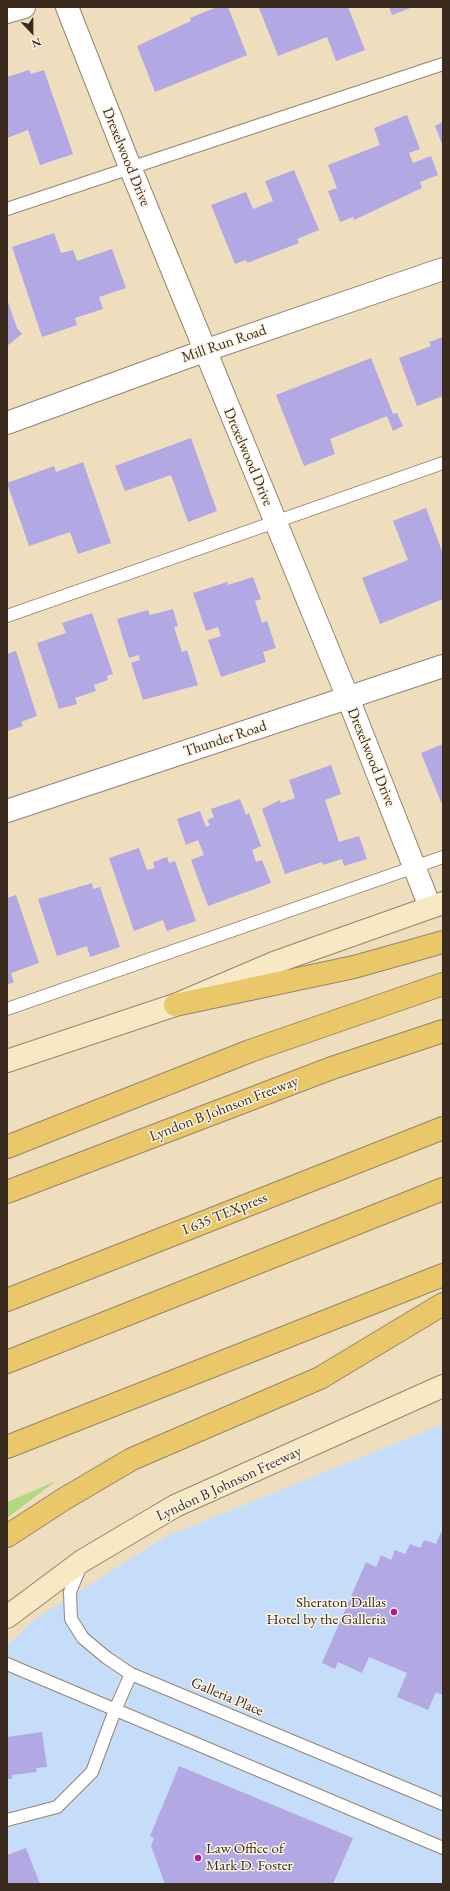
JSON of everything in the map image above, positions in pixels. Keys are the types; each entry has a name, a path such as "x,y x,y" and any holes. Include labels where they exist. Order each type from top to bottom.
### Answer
{"highway":[{"path":"175,1005 354,967 443,942"},
{"path":"7,1147 250,1051 443,984"},
{"name":"Lyndon B Johnson Freeway","path":"7,1192 332,1068 443,1031"},
{"name":"I 635 TEXpress","path":"7,1300 443,1128"},
{"path":"7,1362 443,1189"},
{"path":"7,1453 16,1443 443,1275"},
{"path":"7,1536 64,1499 132,1459 320,1378 443,1304"}],"main road":[{"path":"7,1062 175,1005 276,962 437,905"},
{"name":"Lyndon B Johnson Freeway","path":"7,1617 82,1561 175,1506 443,1386"}],"street":[{"path":"7,12 24,7"},
{"name":"Drexelwood Drive","path":"67,7 204,351 348,698 415,866 437,905"},
{"name":"Mill Run Road","path":"7,423 204,351 443,269"},
{"name":"Thunder Road","path":"7,811 443,666"}],"lane":[{"path":"7,209 443,64"},
{"path":"7,616 443,463"},
{"path":"7,1009 443,856"},
{"name":"Galleria Place","path":"82,1561 70,1592 71,1619 82,1638 106,1658 131,1674 443,1804"},
{"path":"7,1664 443,1848"},
{"path":"7,1820 57,1807 92,1772 115,1710 131,1674"}],"shaded area":[{"path":"443,1424 443,1884 7,1884 7,1646 34,1620 165,1537"}],"green space":[{"path":"56,1481 7,1518 7,1502"}],"building":[{"path":"217,7 228,7 247,55 155,92 137,46 191,21 190,18"},
{"path":"348,7 365,50 336,61 327,37 278,56 259,8"},
{"path":"389,7 413,7 392,15"},
{"path":"29,70 31,74 44,70 73,154 40,165 28,130 7,138 7,77"},
{"path":"407,115 420,149 409,153 413,163 431,156 438,175 420,182 422,188 354,220 353,217 340,222 328,191 337,188 328,165 380,145 374,128"},
{"path":"443,122 443,147 435,126"},
{"path":"294,170 319,230 297,239 299,243 247,263 246,260 235,264 211,205 246,192 253,209 273,201 265,181"},
{"path":"54,233 61,253 73,250 77,261 112,249 126,288 99,297 103,309 75,318 77,325 42,337 12,247"},
{"path":"7,299 17,328 22,334 7,346"},
{"path":"443,337 443,396 417,406 399,358 431,346 429,342"},
{"path":"371,358 393,414 397,413 403,426 393,431 387,416 330,439 335,454 304,466 276,395"},
{"path":"191,438 217,511 188,522 171,475 125,491 115,466"},
{"path":"83,462 111,543 78,554 70,532 29,546 7,483 54,466 56,472"},
{"path":"426,508 443,554 443,599 380,624 362,578 408,560 393,521"},
{"path":"253,577 261,599 255,601 262,623 267,621 276,648 263,652 266,662 221,677 208,640 221,636 218,627 206,631 193,593 227,582 228,585"},
{"path":"173,609 178,626 174,627 182,652 187,650 198,685 143,700 131,663 140,660 139,655 129,658 117,619 148,610 150,615"},
{"path":"92,613 113,674 107,676 108,680 94,685 96,691 75,698 77,704 59,709 37,643 66,633 62,623"},
{"path":"16,651 37,716 21,722 23,726 8,731 7,654"},
{"path":"443,744 443,807 421,753"},
{"path":"331,765 341,794 325,800 339,842 359,836 367,859 344,866 342,859 323,865 322,862 285,874 262,809 280,800 281,803 295,798 289,780"},
{"path":"240,799 246,815 249,813 261,846 252,850 256,862 262,860 271,883 208,906 191,860 204,855 198,840 186,845 177,819 200,811 206,827 210,825 207,820 214,817 211,809"},
{"path":"139,848 147,870 155,868 153,862 167,857 169,863 175,861 196,921 167,931 163,920 134,931 109,858"},
{"path":"92,883 93,889 100,887 120,947 90,957 87,946 57,956 38,899"},
{"path":"16,895 39,963 11,973 14,982 7,985 7,898"},
{"name":"Sheraton Dallas Hotel by the Galleria","path":"441,1532 443,1533 443,1695 436,1692 428,1710 397,1697 407,1673 369,1657 362,1673 338,1662 335,1669 322,1663 366,1562 376,1567 381,1555 391,1560 395,1550 405,1554 410,1544 420,1548 424,1540 436,1544"},
{"path":"42,1732 47,1767 36,1768 37,1772 12,1775 12,1779 7,1779 7,1737"},
{"path":"179,1766 353,1838 333,1884 165,1884 151,1846 154,1838 150,1836"},
{"path":"26,1848 40,1884 7,1884 7,1855"}],"place":[{"name":"Sheraton Dallas Hotel by the Galleria","path":"394,1612"},
{"name":"Law Office of Mark D. Foster","path":"198,1858"}]}
